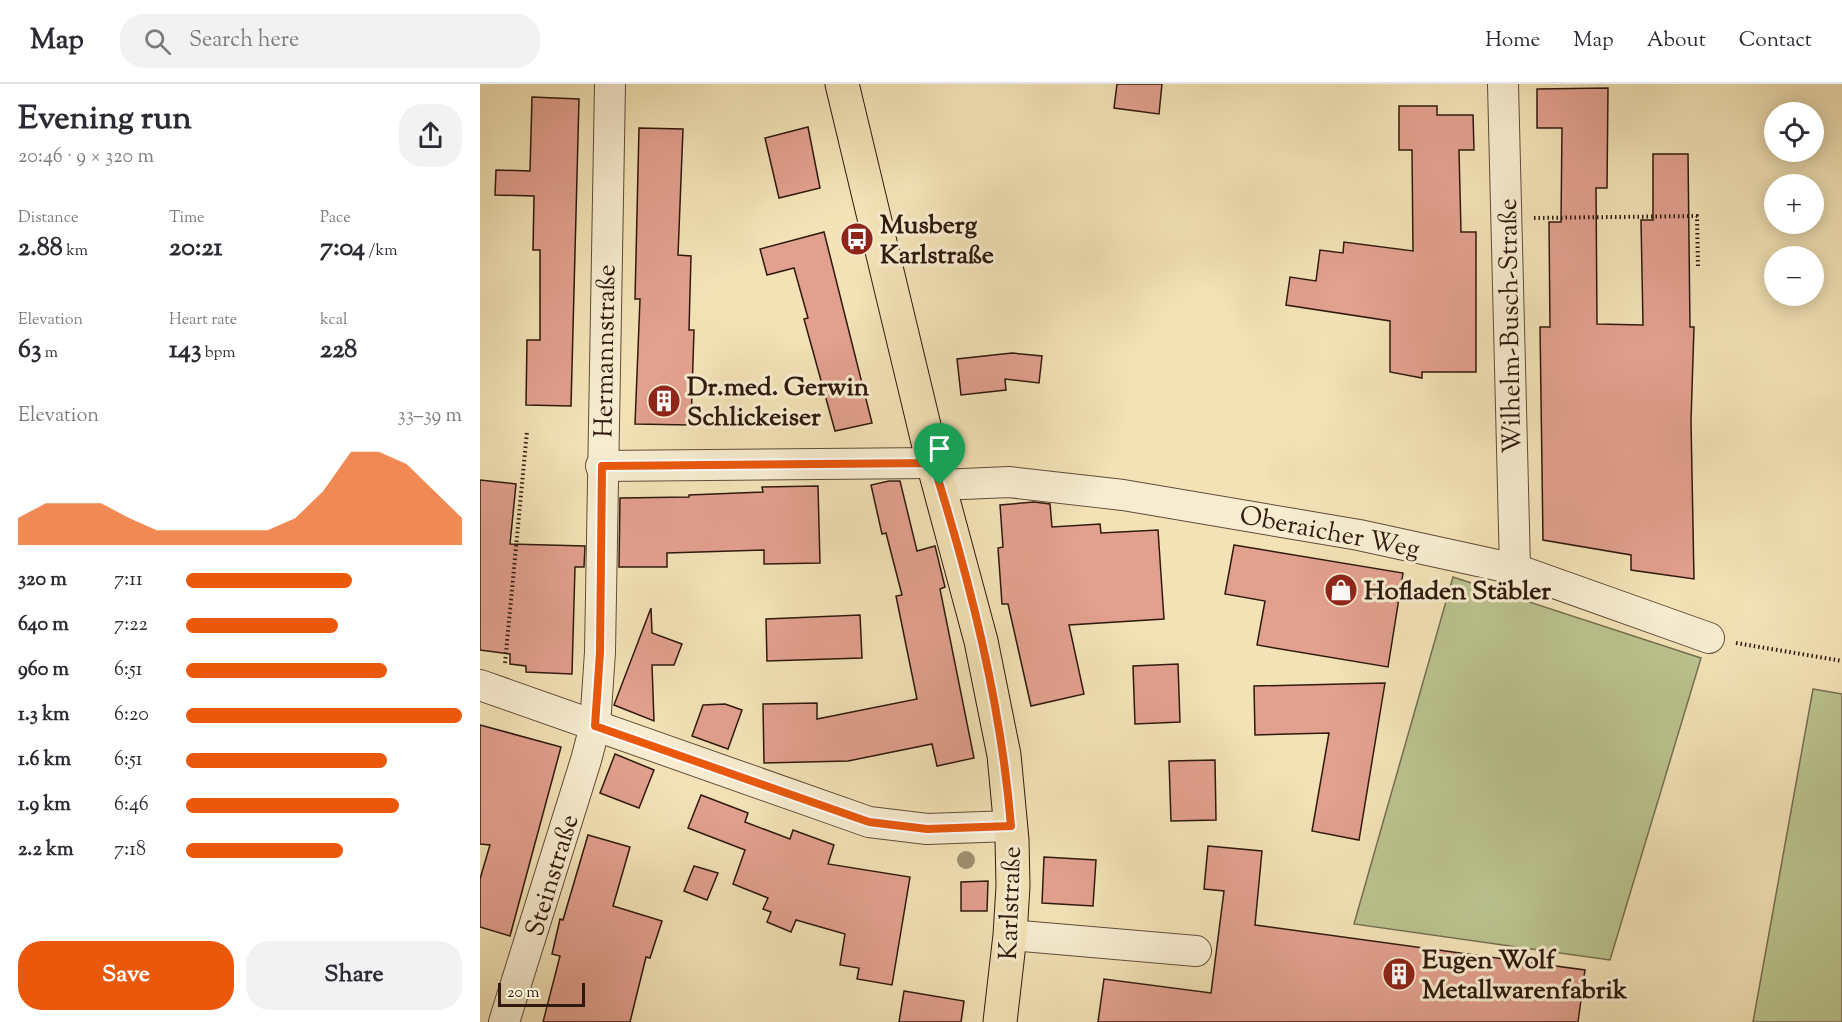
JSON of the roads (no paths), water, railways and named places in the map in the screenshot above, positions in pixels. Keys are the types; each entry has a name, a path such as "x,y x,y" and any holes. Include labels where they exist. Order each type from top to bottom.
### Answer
{"main road":[{"name":"Karlstraße","path":"842,84 936,474 994,699 1004,755 1011,826 1013,886 1000,1022"}],"street":[{"name":"Hermannstraße","path":"595,726 600,652 610,84"},
{"name":"Wilhelm-Busch-Straße","path":"1503,84 1515,569"},
{"name":"Oberaicher Weg","path":"602,466 936,474 1133,496 1348,533 1515,569 1709,638"},
{"path":"491,689 869,822 927,829 1011,826"},
{"name":"Steinstraße","path":"504,1022 595,726"},
{"path":"1010,935 1196,951"}],"place":[{"name":"Musberg Karlstraße","path":"857,239"},
{"name":"Dr.med. Gerwin Schlickeiser","path":"664,401"},
{"name":"Hofladen Stäbler","path":"1341,590"},
{"name":"Eugen Wolf Metallwarenfabrik","path":"1399,974"}]}
